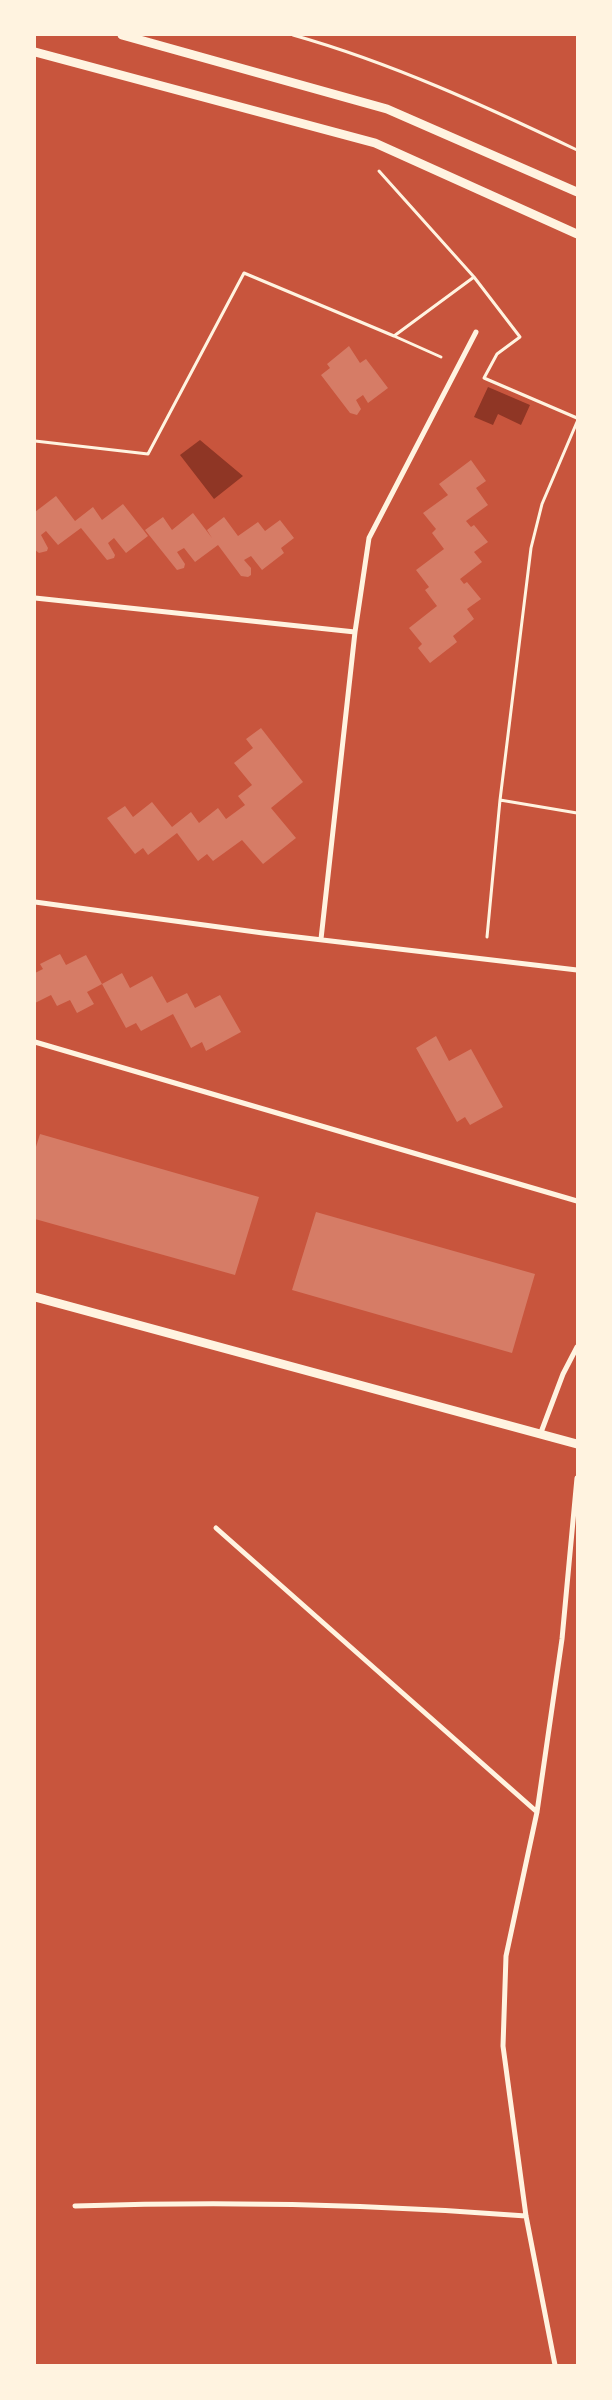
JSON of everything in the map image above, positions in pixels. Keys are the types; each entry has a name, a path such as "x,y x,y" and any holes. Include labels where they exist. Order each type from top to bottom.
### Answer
{"street":[{"path":"122,35 387,108 577,192"},
{"path":"35,52 375,143 577,234"},
{"path":"320,939 355,632 370,538 476,332"},
{"path":"35,598 355,632"},
{"path":"35,902 577,970"},
{"path":"35,1042 577,1201"},
{"path":"35,1297 577,1444"},
{"path":"540,1435 563,1374 577,1347"},
{"path":"555,2365 526,2216 503,2046 506,1956 537,1812 562,1639 577,1478"},
{"path":"216,1528 537,1812"},
{"path":"75,2206 173,2203 332,2204 440,2209 526,2216"}],"path":[{"path":"293,35 387,66 482,105 577,150"},
{"path":"375,143 379,172 474,277 520,337 497,354 484,378"},
{"path":"35,441 148,454 244,273 394,336 484,378 577,418"},
{"path":"394,336 474,277"},
{"path":"485,958 500,800 531,548 542,504 577,422"},
{"path":"500,800 577,813"}],"shaded area":[{"path":"488,387 530,405 521,425 498,414 493,425 474,417"},
{"path":"200,440 243,476 214,499 180,455"}],"building":[{"path":"349,346 360,363 366,359 388,388 368,403 363,395 356,400 361,409 357,415 350,413 321,375 330,368 327,364"},
{"path":"471,460 486,481 476,488 488,505 466,521 471,527 474,525 488,542 474,552 482,562 460,579 464,584 467,582 481,599 467,609 474,619 453,636 457,642 430,663 418,648 422,644 409,628 437,606 425,590 429,587 416,570 444,549 432,533 436,529 423,513 448,495 439,484"},
{"path":"56,496 75,521 93,507 102,520 123,504 148,536 126,553 114,538 108,543 115,555 114,558 107,560 81,528 58,545 46,531 41,535 48,548 47,551 39,553 35,550 35,512"},
{"path":"193,513 212,538 207,530 224,517 238,536 258,522 265,531 280,520 294,538 281,548 284,553 262,570 251,556 244,560 251,568 251,575 248,577 241,576 218,545 195,562 184,548 177,552 185,564 184,568 177,570 145,530 163,517 172,530"},
{"path":"261,728 303,782 271,808 296,838 263,864 242,840 213,861 207,854 198,861 177,833 148,855 143,848 135,854 107,818 125,806 133,817 152,802 172,827 191,812 199,823 218,808 226,819 245,805 238,796 252,785 234,763 253,748 246,739"},
{"path":"60,954 66,965 86,955 102,984 87,992 94,1004 77,1013 70,1000 57,1006 51,995 35,1003 35,973 43,969 40,964"},
{"path":"122,973 130,988 152,976 167,1003 187,993 195,1008 220,995 241,1032 206,1051 202,1042 191,1048 173,1014 141,1031 136,1023 126,1028 102,984"},
{"path":"436,1036 449,1061 471,1049 503,1107 470,1125 465,1117 457,1122 416,1048"},
{"path":"40,1134 259,1197 235,1275 35,1219 35,1150"},
{"path":"316,1212 535,1274 512,1353 292,1290"}]}
